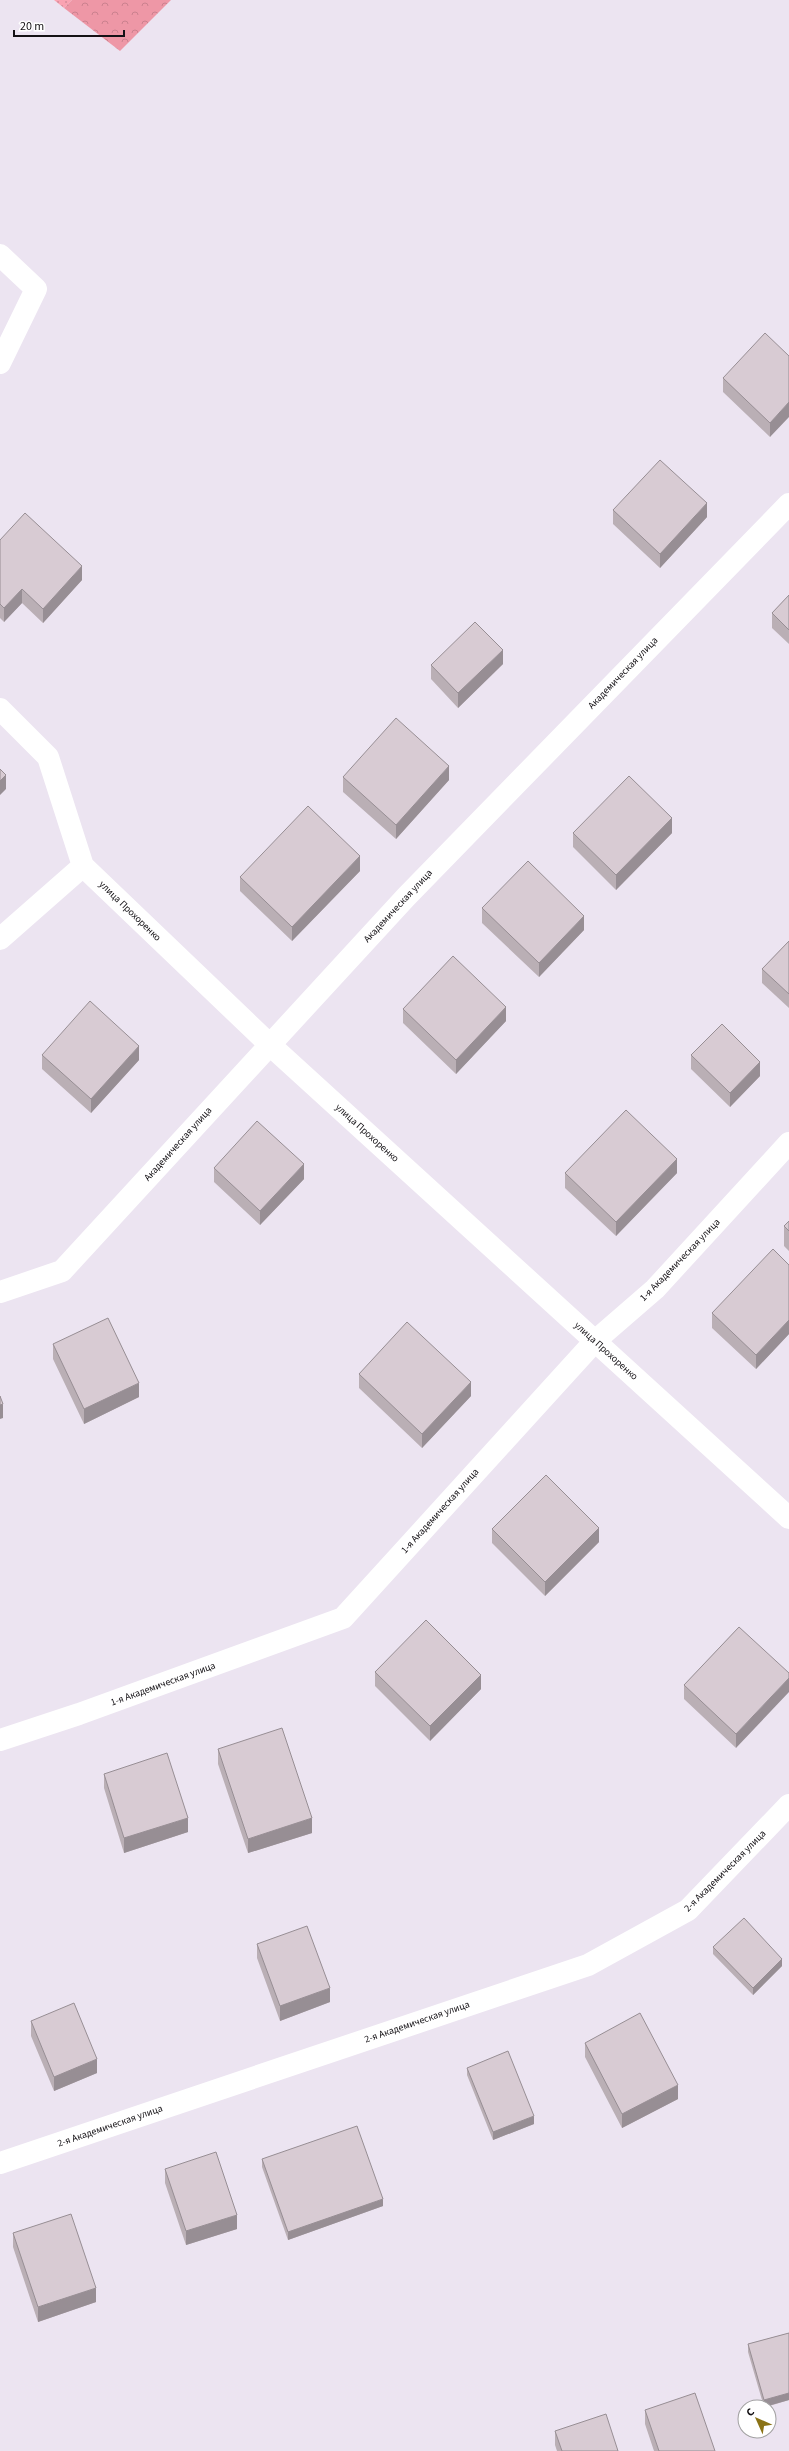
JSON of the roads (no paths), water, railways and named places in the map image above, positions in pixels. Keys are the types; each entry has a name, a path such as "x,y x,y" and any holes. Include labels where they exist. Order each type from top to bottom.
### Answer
{"street":[{"path":"0,255 36,289 0,363"},
{"name":"Академическая улица","path":"0,1292 62,1270 406,897 789,504"},
{"name":"улица Прохоренко","path":"0,709 48,758 83,866 269,1044 789,1518"},
{"path":"0,939 83,866"},
{"name":"1-я Академическая улица","path":"0,1740 78,1714 343,1618 594,1341 655,1289 789,1142"},
{"name":"2-я Академическая улица","path":"0,2163 588,1965 688,1910 789,1804"}]}
